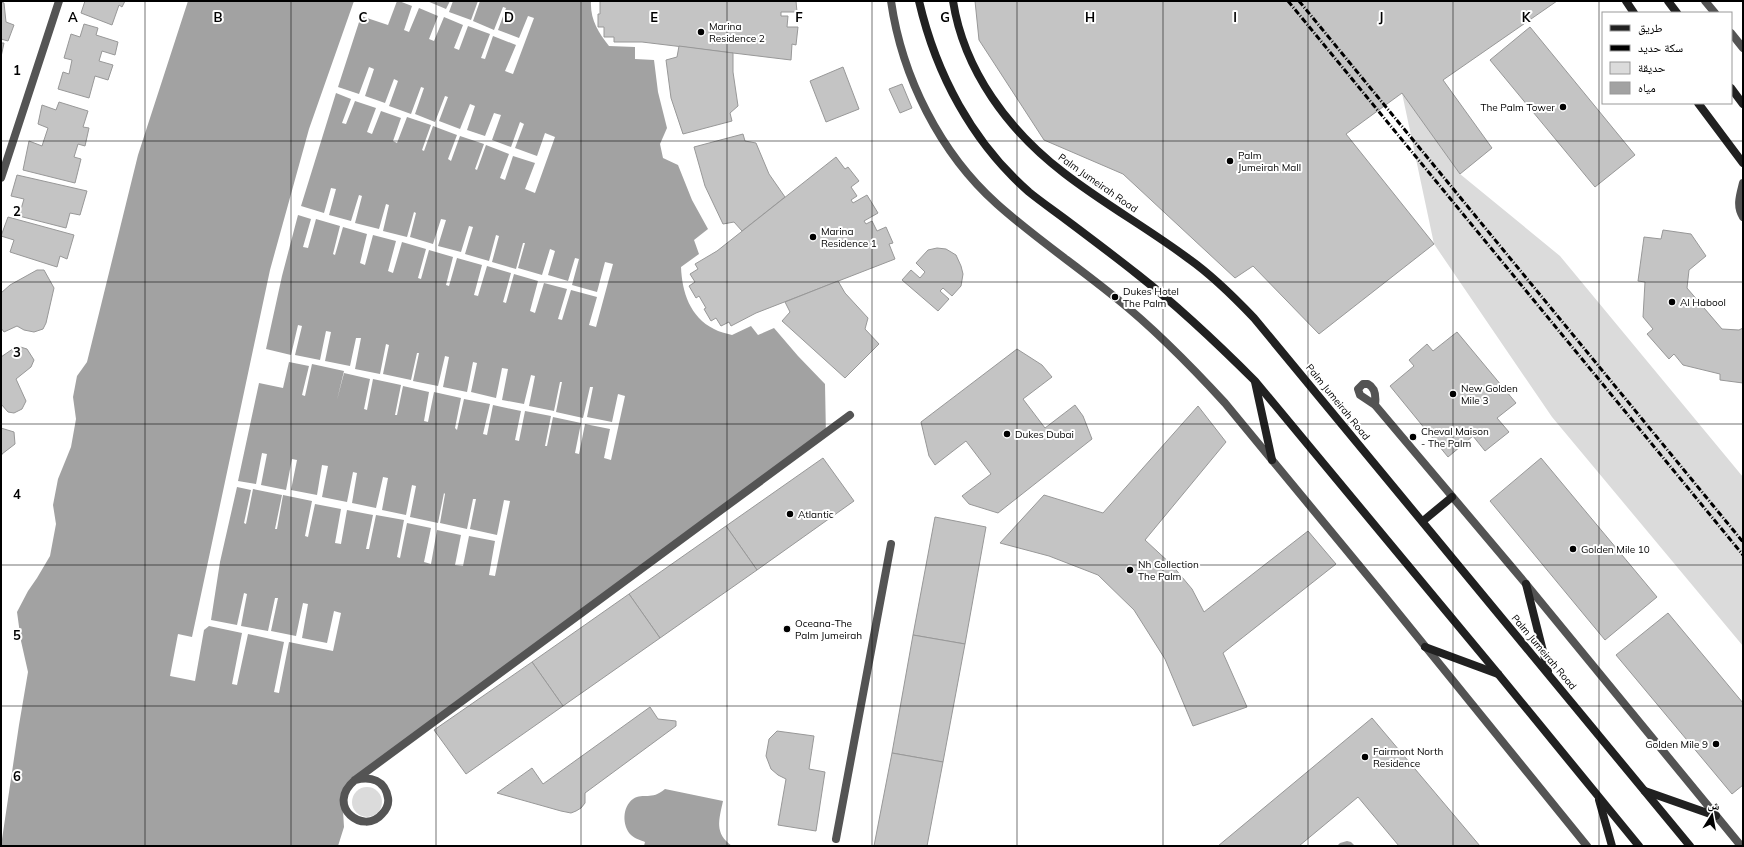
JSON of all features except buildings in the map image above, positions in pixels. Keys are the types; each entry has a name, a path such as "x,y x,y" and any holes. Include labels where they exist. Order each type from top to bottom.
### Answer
{"main road":[{"path":"919,1 932,46 952,93 978,136 994,156 1029,192 1165,297 1201,329 1255,382 1639,846"},
{"name":"Palm Jumeirah Road","path":"953,1 962,39 974,66 988,92 1023,136 1065,173 1190,259 1234,297 1274,339 1690,846"},
{"path":"1626,1 1633,12"},
{"path":"1668,1 1676,12"},
{"path":"1732,89 1742,103"},
{"path":"1732,100 1742,103"},
{"path":"1699,104 1743,163"},
{"path":"1255,382 1272,460"},
{"path":"1423,521 1452,497"},
{"path":"1526,584 1549,674"},
{"path":"1426,647 1499,675"},
{"path":"1644,791 1716,816"},
{"path":"1597,796 1612,846"}],"street":[{"path":"1,178 59,1"},
{"path":"891,1 897,28 911,74 931,119 956,160 996,204 1116,298 1164,340 1225,403 1426,647 1587,846"},
{"path":"1705,1 1714,12"},
{"path":"1732,34 1743,48"},
{"path":"1743,183 1739,201 1739,207 1743,217"},
{"path":"1375,405 1526,584 1741,846"},
{"path":"355,780 364,777 374,778 382,784 387,792 388,801 386,810 380,817 372,821 362,822 347,812 344,803 344,794 348,786 355,780 850,415"},
{"path":"836,839 891,544"}],"green space":[{"path":"1402,93 1460,174 1560,256 1743,477 1743,646 1552,417 1434,244"},
{"path":"367,787 373,788 381,796 381,808 373,816 367,817 361,816 353,808 352,802 353,796 361,788"}],"water":[{"path":"188,1 591,1 593,19 601,36 609,46 635,47 635,59 654,60 658,92 667,128 660,144 663,158 678,165 692,200 708,229 694,240 699,254 681,267 683,286 693,311 706,324 716,330 732,335 751,326 758,335 774,328 825,384 826,437 455,703 342,795 344,827 338,846 1,846 28,672 21,641 17,612 50,556 56,524 53,505 58,479 71,447 76,419 73,397 77,376 87,362 138,155"},
{"path":"665,789 723,801 719,820 720,831 726,841 732,846 644,846 645,842 636,838 628,831 624,817 625,812 629,802 633,799 641,796 656,795"},
{"path":"1347,841 1351,842 1355,846 1337,846 1340,843"}],"pier":[{"path":"354,1 397,1 388,25 361,16 338,87 359,94 369,67 374,69 365,96 385,103 394,79 398,81 389,106 411,114 421,87 424,88 415,114 435,122 445,96 448,97 439,121 460,129 470,104 475,106 467,130 485,136 494,113 501,115 492,140 511,147 520,122 524,124 515,148 537,156 545,133 555,137 535,193 525,189 535,163 513,156 505,180 500,178 509,154 486,145 477,170 475,169 484,144 460,136 451,161 448,159 457,135 433,126 424,151 422,150 431,125 407,117 397,143 393,141 401,118 381,111 372,134 367,132 376,108 355,101 346,124 342,123 351,99 336,93 301,206 324,213 331,188 336,189 329,215 351,221 359,195 362,196 355,223 379,229 386,204 389,205 383,231 407,237 414,212 416,213 410,237 433,244 441,219 446,220 438,246 461,252 469,226 473,227 465,254 489,261 496,235 499,236 492,262 516,269 523,243 525,243 518,268 542,275 550,249 555,251 548,275 568,281 575,258 579,259 572,285 597,292 605,262 613,264 596,327 589,325 597,297 571,290 562,320 558,319 567,289 544,283 535,313 530,311 538,281 514,274 506,303 503,302 511,273 487,266 478,296 474,295 482,265 457,258 449,286 446,285 453,257 429,250 421,279 418,278 426,249 402,242 393,273 388,271 396,241 373,235 365,265 360,263 367,234 343,227 335,255 333,254 340,226 316,219 308,248 303,247 311,219 298,215 282,276 266,349 291,355 298,325 302,326 295,355 320,360 326,331 331,332 325,361 350,366 356,338 361,338 355,369 380,374 386,344 389,345 383,374 411,380 417,353 419,353 413,381 438,386 445,356 449,357 443,387 467,392 473,362 477,363 471,392 496,398 502,368 508,369 502,400 524,404 531,375 535,376 529,406 554,411 560,382 562,382 556,412 583,418 590,387 593,387 587,417 612,422 618,394 625,396 611,460 604,458 610,429 585,424 579,454 575,453 581,423 553,417 547,446 545,446 551,416 525,411 519,441 515,440 521,411 493,405 487,435 483,434 490,404 464,399 457,430 455,428 461,398 434,392 428,422 424,421 429,392 403,386 397,415 395,415 401,385 373,379 367,410 364,409 370,379 344,373 337,400 344,371 312,364 305,396 302,395 309,366 289,362 283,388 259,383 238,481 256,484 262,453 267,454 261,485 286,490 292,459 297,460 291,490 317,495 322,465 328,466 322,497 347,502 353,472 357,473 352,503 376,508 383,477 388,478 382,510 406,515 412,485 416,486 410,517 438,523 444,493 440,523 467,529 473,499 476,499 470,529 497,535 504,500 510,501 495,576 489,575 495,541 469,536 463,566 455,565 461,535 437,530 431,564 424,562 431,528 407,523 400,558 397,557 404,520 376,515 369,549 366,549 373,515 347,510 341,544 335,543 341,509 315,504 308,537 305,536 312,501 283,495 277,529 275,529 282,495 253,489 246,524 244,523 251,490 237,487 220,562 211,620 237,625 244,593 247,594 241,626 268,631 275,598 278,598 271,631 296,636 303,603 308,604 302,638 327,643 334,611 341,613 333,651 289,642 279,693 274,692 284,642 248,634 237,685 232,684 242,633 209,626 204,630 195,681 170,676 178,634 192,637 270,270 309,129"},
{"path":"399,1 427,1 446,9 450,1 453,1 449,12 471,20 478,1 480,1 473,21 494,30 503,7 506,8 498,30 519,38 528,16 534,18 513,74 505,71 516,45 493,36 485,59 481,58 490,34 468,26 459,50 454,48 463,25 444,17 434,41 429,39 438,16 419,8 409,32 404,30 412,6"}],"railway":[{"path":"1288,1 1743,555"},
{"path":"1299,1 1743,542"}],"place":[{"name":"Marina Residence 2","path":"701,32"},
{"name":"The Palm Tower","path":"1563,107"},
{"name":"Palm Jumeirah Mall","path":"1230,161"},
{"name":"Marina Residence 1","path":"813,237"},
{"name":"Dukes Hotel The Palm","path":"1115,297"},
{"name":"Al Habool","path":"1672,302"},
{"name":"New Golden Mile 3","path":"1453,394"},
{"name":"Dukes Dubai","path":"1007,434"},
{"name":"Cheval Maison - The Palm","path":"1413,437"},
{"name":"Atlantic","path":"790,514"},
{"name":"Golden Mile 10","path":"1573,549"},
{"name":"Nh Collection The Palm","path":"1130,570"},
{"name":"Oceana-The Palm Jumeirah","path":"787,629"},
{"name":"Golden Mile 9","path":"1716,744"},
{"name":"Fairmont North Residence","path":"1365,757"}]}
